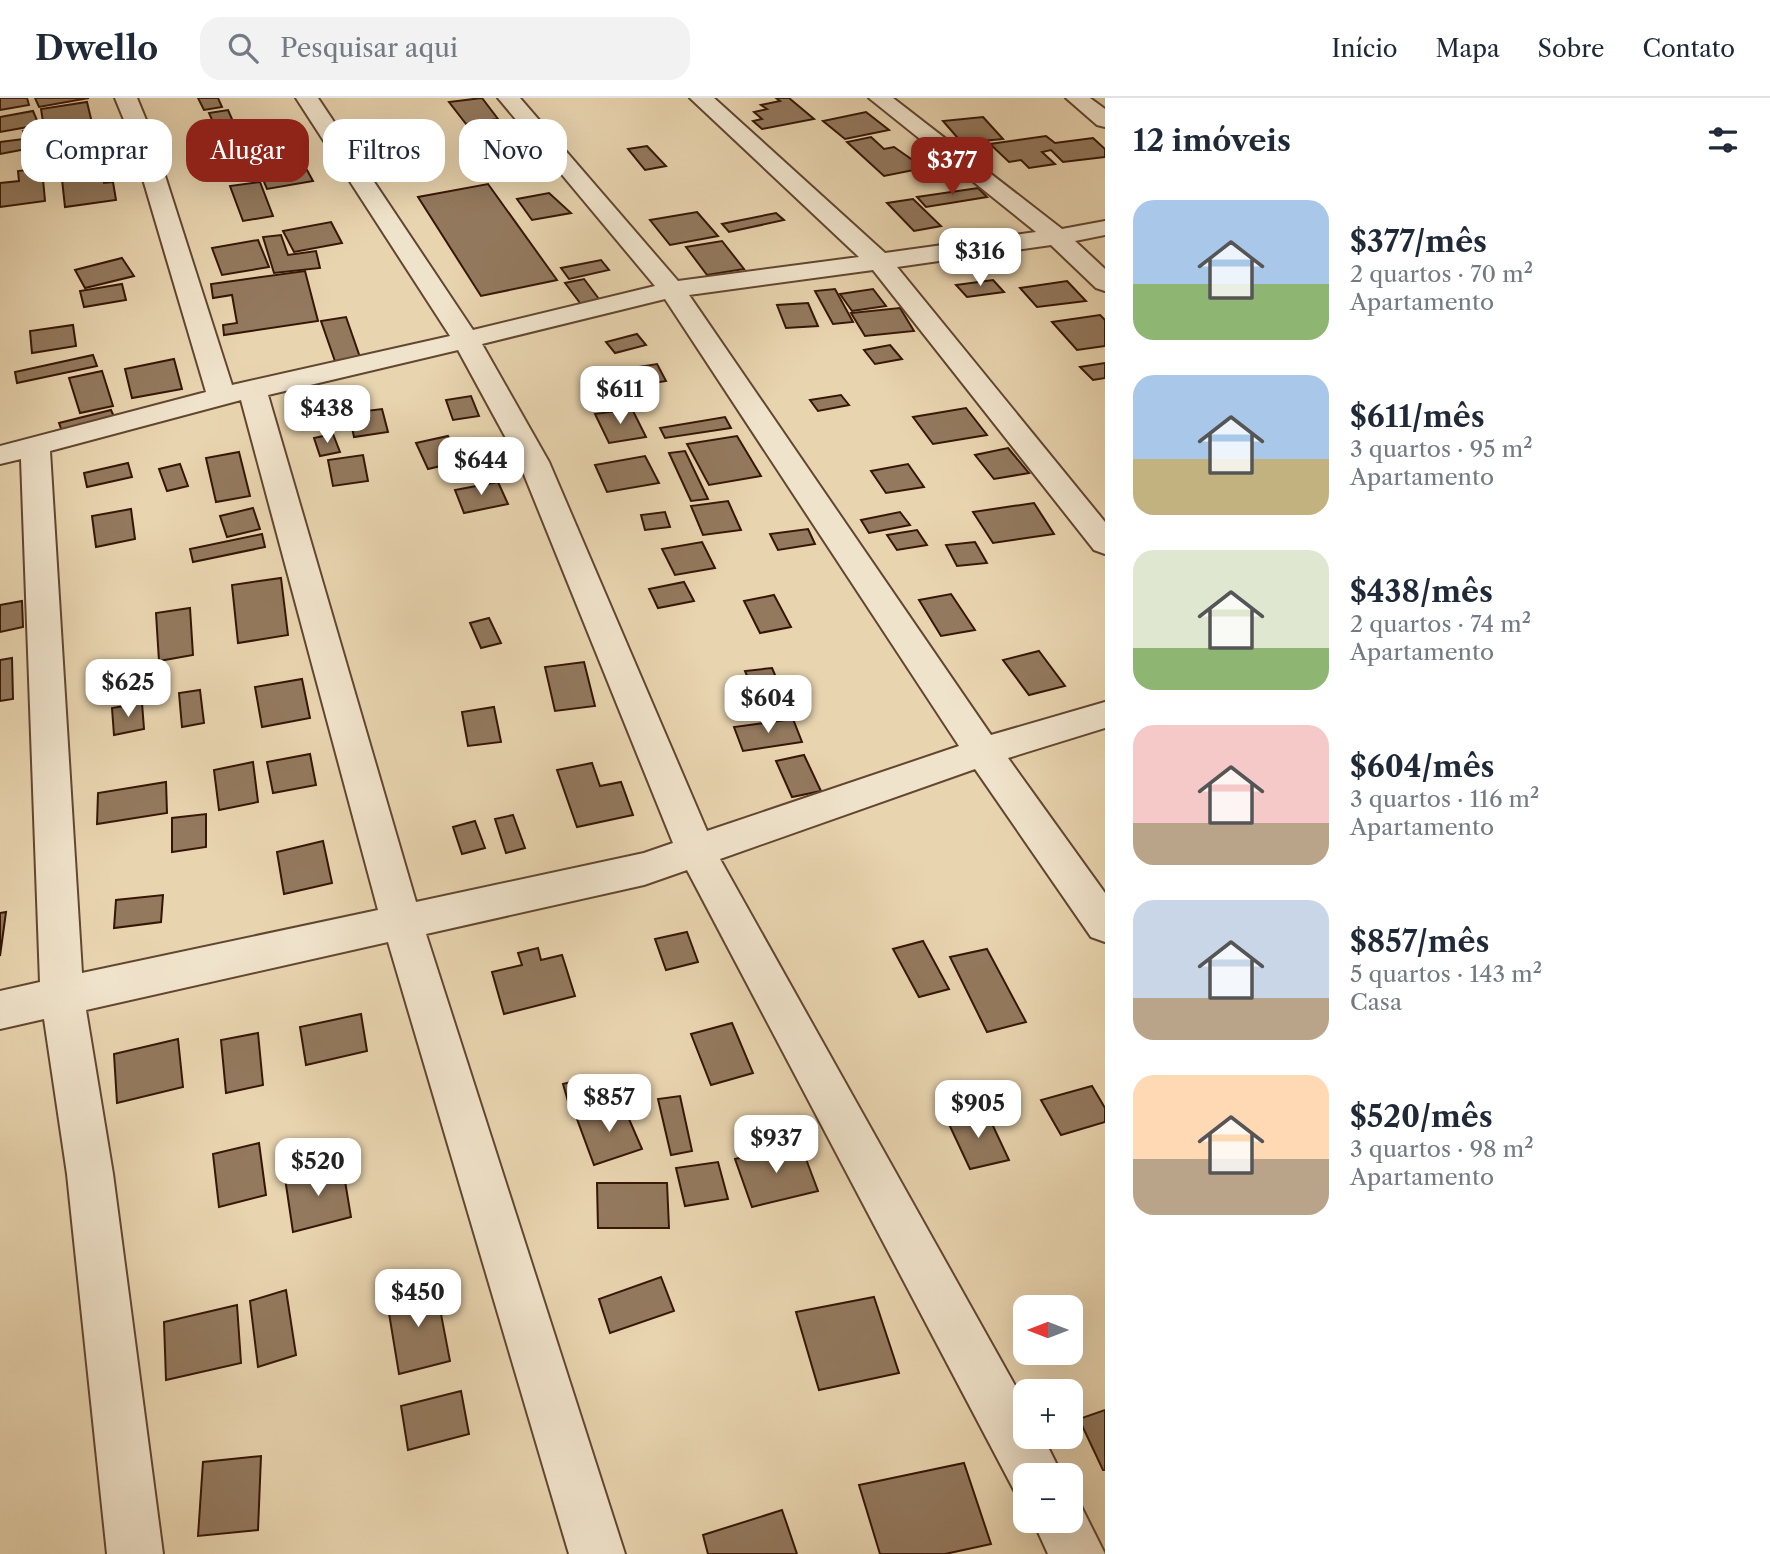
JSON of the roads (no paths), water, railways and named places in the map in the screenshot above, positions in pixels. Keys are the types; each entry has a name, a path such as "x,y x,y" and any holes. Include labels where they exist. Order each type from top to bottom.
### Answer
{"street":[{"path":"126,98 237,395 597,1554"},
{"path":"307,98 464,338 534,462 696,851 1028,1463"},
{"path":"509,98 672,290 983,752 1105,925"},
{"path":"701,98 880,262 1105,543"},
{"path":"880,98 1057,237 1105,284"},
{"path":"1077,98 1105,120"},
{"path":"135,1554 90,1174 62,996 47,642 17,452 464,338 672,290 1057,237 1105,228"},
{"path":"0,1010 643,869 983,752 1105,715"},
{"path":"1067,1533 1078,1554"}]}
